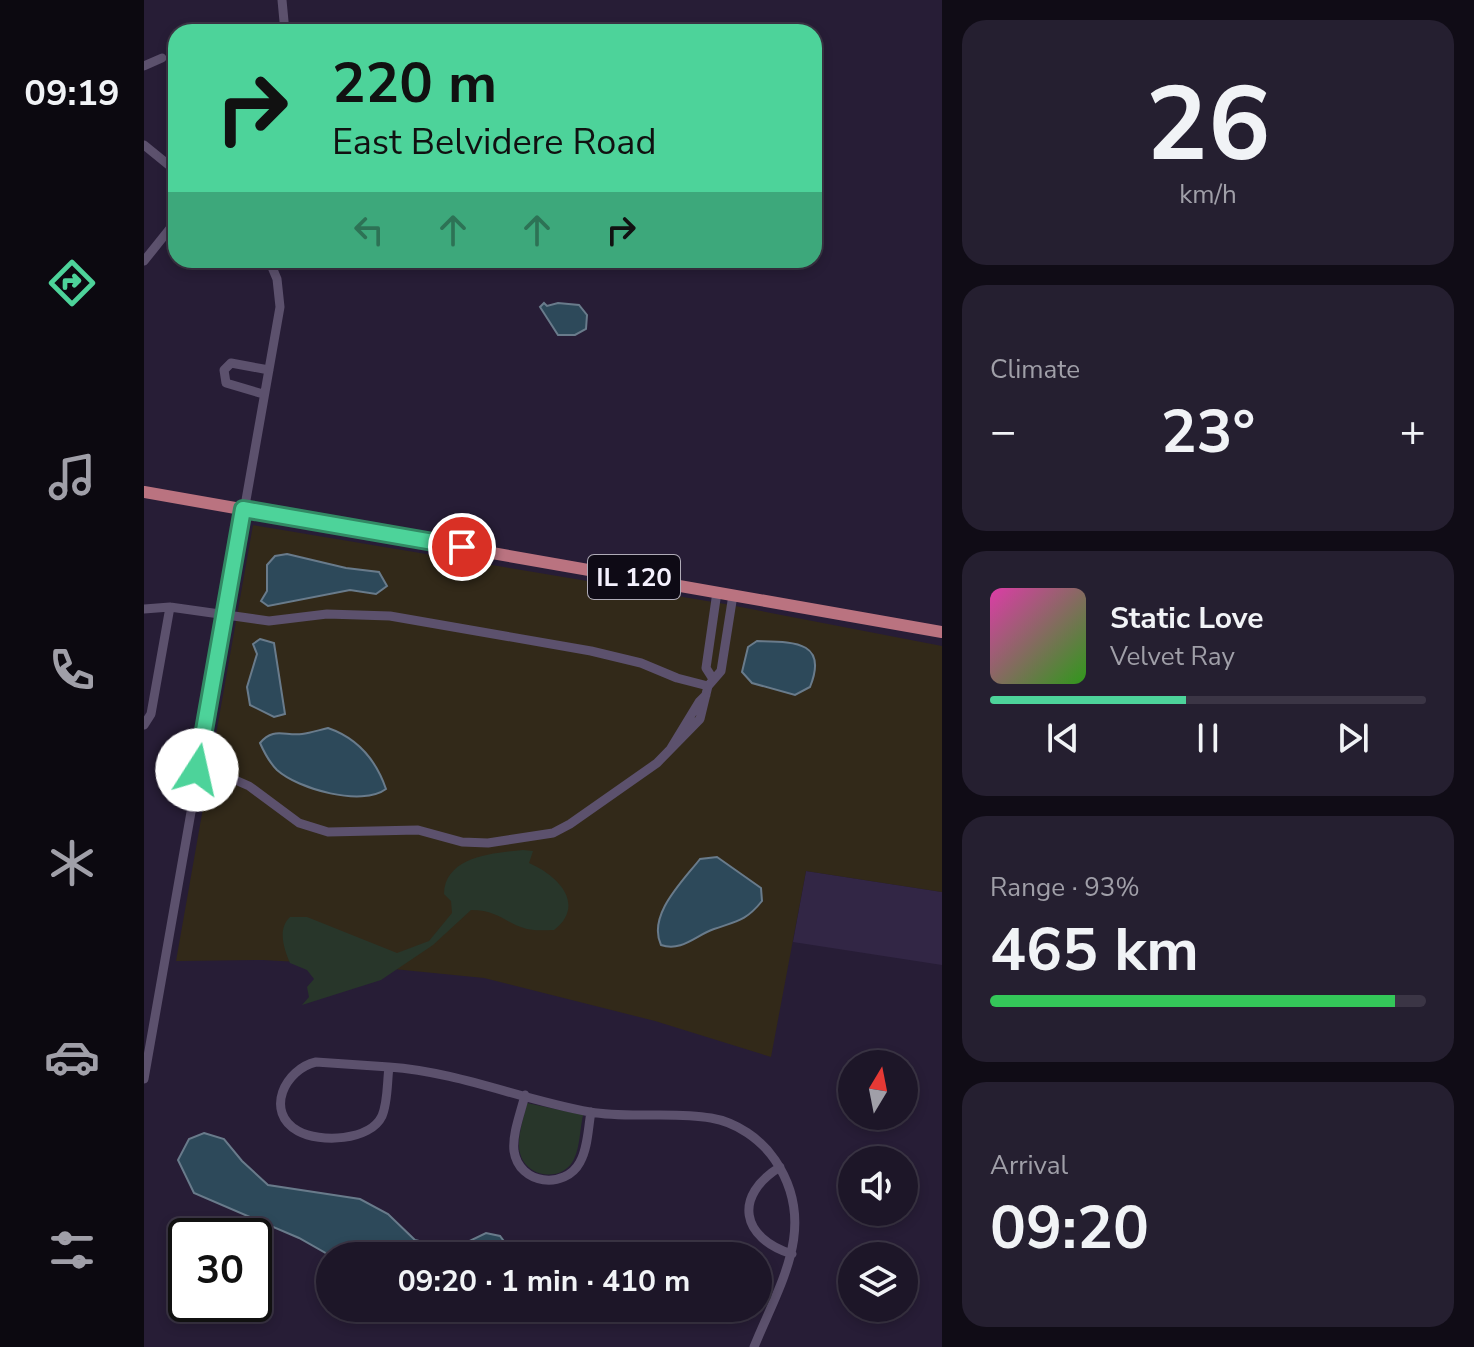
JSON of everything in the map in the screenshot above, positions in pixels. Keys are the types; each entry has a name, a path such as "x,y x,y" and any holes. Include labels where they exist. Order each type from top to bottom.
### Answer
{"main road":[{"name":"IL 120","path":"144,492 942,632"}],"street":[{"path":"282,0 284,24"},
{"path":"144,66 162,58"},
{"path":"144,145 168,164"},
{"path":"144,261 168,231"},
{"path":"144,1079 223,616 280,307 277,279 272,268"},
{"path":"263,394 226,383 222,378 224,370 231,363 269,370"},
{"path":"709,687 706,668 717,592"},
{"path":"197,770 249,786 299,823 328,832 418,830 462,842 488,843 542,835 570,824 657,763 671,748 721,671 733,595"},
{"path":"144,609 170,607 269,621 327,614 390,616 591,651 641,663 709,687"},
{"path":"144,725 151,714 170,607"},
{"path":"389,1067 383,1113 372,1130 359,1135 319,1136 298,1131 284,1115 281,1106 284,1086 294,1072 307,1064 389,1067 424,1069 591,1112 724,1120 756,1139 780,1167 794,1198 797,1231 792,1254 754,1347"},
{"path":"525,1095 514,1150 525,1171 541,1180 553,1181 573,1171 584,1151 591,1112"},
{"path":"780,1167 755,1190 750,1218 758,1237 767,1245 792,1254"}],"shaded area":[{"path":"253,525 725,604 942,646 942,892 806,871 771,1057 655,1021 484,978 263,960 176,961"},
{"path":"806,871 942,892 942,965 793,942"}],"green space":[{"path":"533,851 529,863 558,883 568,901 564,920 554,930 527,929 489,912 471,910 433,945 381,980 302,1005 309,997 307,987 314,979 307,970 290,963 283,933 290,917 307,917 397,953 429,941 452,913 451,901 444,894 446,881 462,864 486,855"},
{"path":"527,1103 583,1115 576,1154 569,1167 562,1172 537,1172 524,1161 519,1142"}],"water":[{"path":"544,303 547,306 558,303 579,305 587,315 586,329 575,335 558,335 540,307"},
{"path":"287,554 346,568 379,572 387,586 376,594 350,590 268,606 261,601 267,591 267,565 275,556"},
{"path":"260,639 274,643 285,714 274,717 250,705 247,687 257,654 253,644"},
{"path":"757,641 794,644 811,652 815,672 810,687 795,695 752,683 742,672 748,647"},
{"path":"328,728 364,751 386,789 375,794 347,796 300,784 277,770 260,743 274,734 302,734"},
{"path":"717,857 761,888 762,901 741,920 682,945 661,945 659,922 676,888 700,859"},
{"path":"204,1133 224,1139 268,1185 360,1199 388,1214 415,1240 423,1242 316,1242 316,1248 272,1226 272,1218 252,1218 194,1193 178,1160 189,1139"},
{"path":"486,1233 500,1236 504,1242 467,1242"}],"route":[{"path":"197,770 243,509 462,547"}]}
